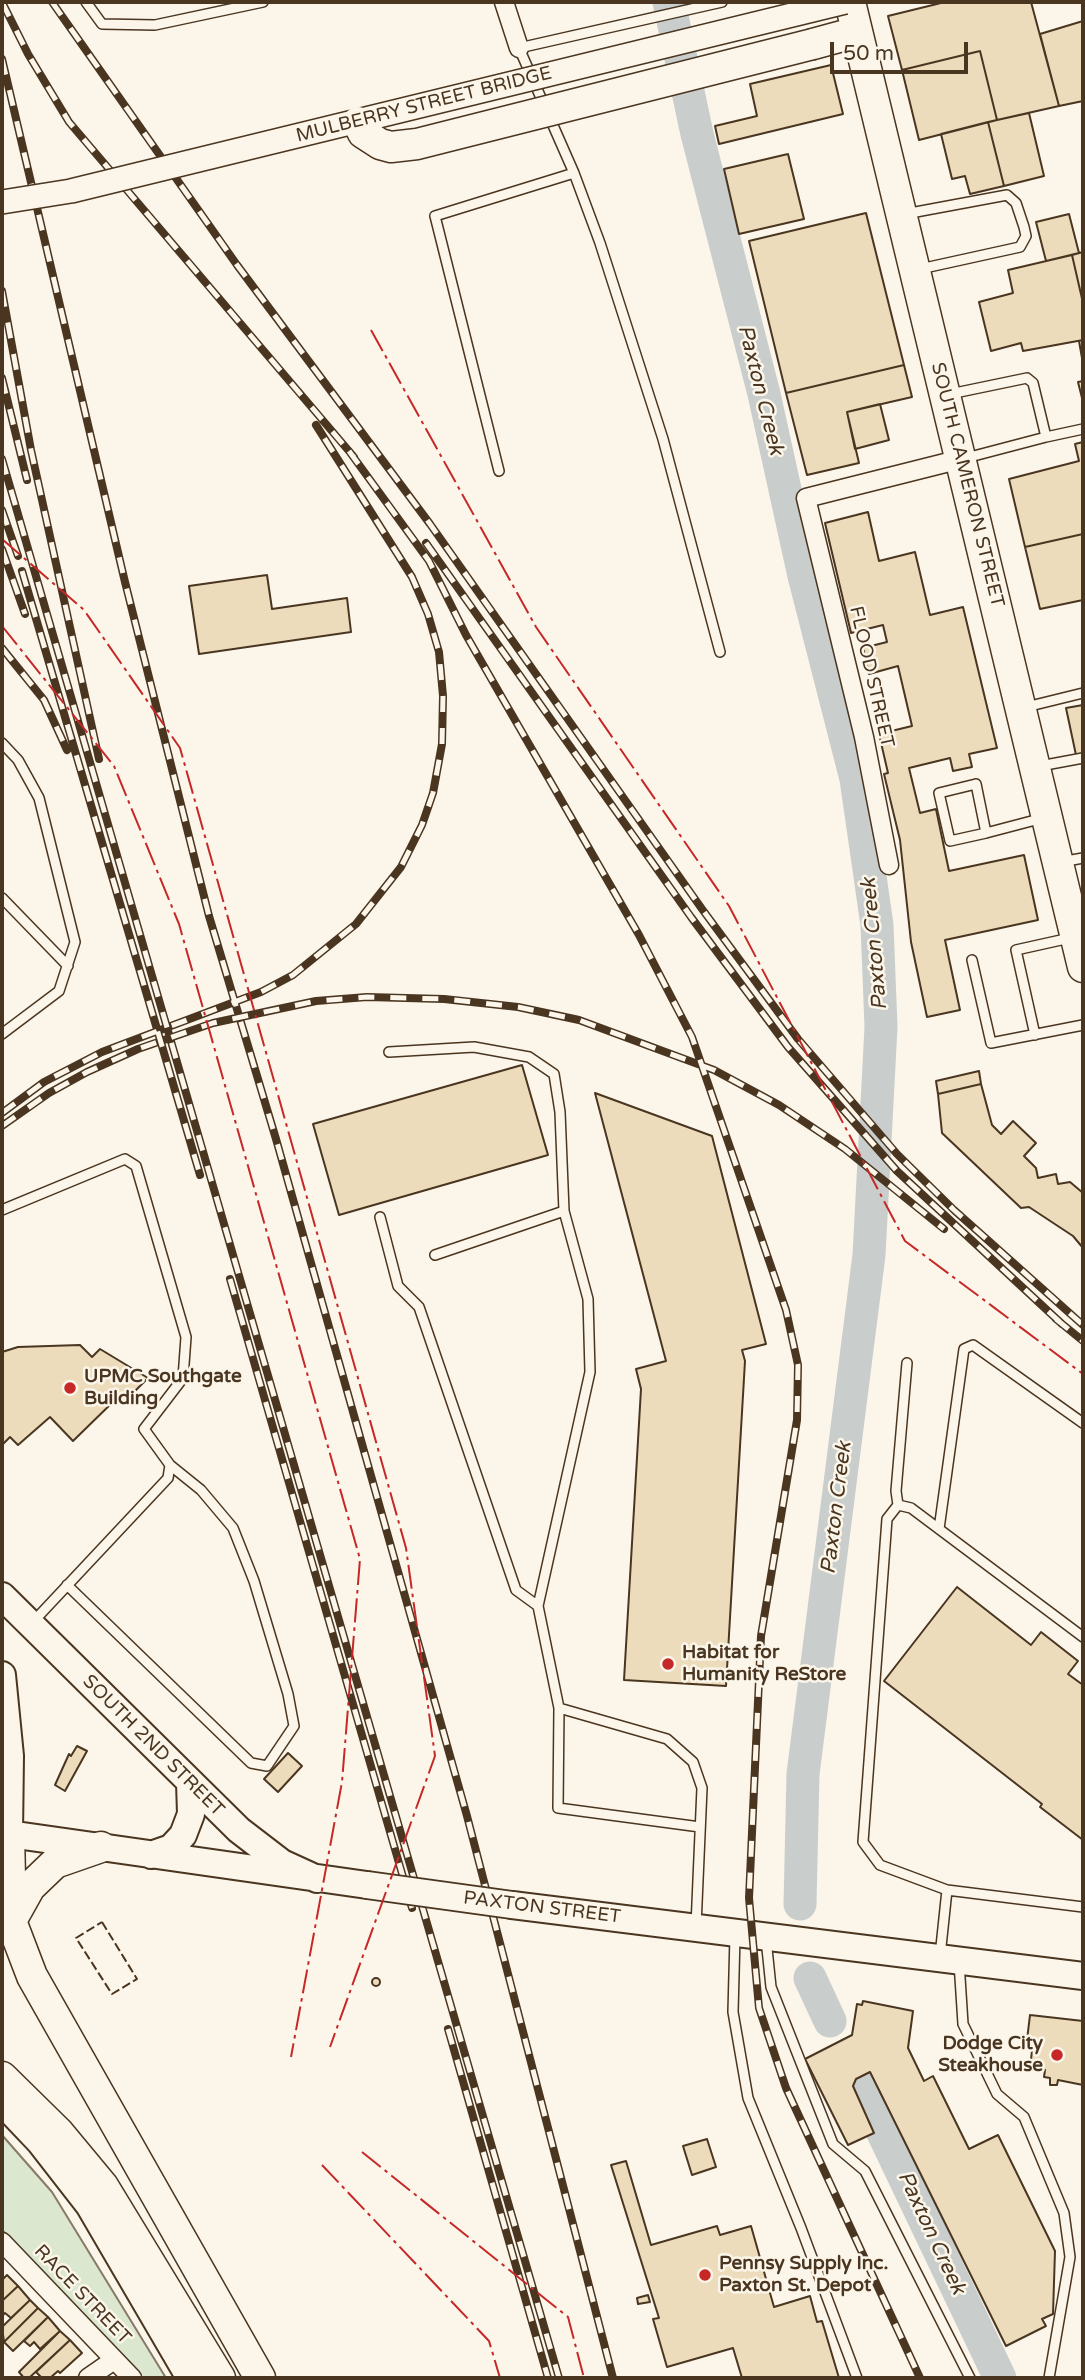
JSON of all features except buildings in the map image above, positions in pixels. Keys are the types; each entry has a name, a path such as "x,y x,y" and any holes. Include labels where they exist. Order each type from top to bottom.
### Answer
{"highway":[{"name":"SOUTH CAMERON STREET","path":"848,2 858,32 1048,817 1071,860 1080,953"},
{"path":"358,122 363,133 380,144 391,147 417,144 858,32"},
{"path":"5,1833 11,1921 32,1976 54,2020 114,2120 260,2378"},
{"path":"11,1921 30,1887 55,1863 101,1847"},
{"path":"2,2077 59,2133 103,2186 220,2378"}],"main road":[{"name":"MULBERRY STREET BRIDGE","path":"2,202 45,197 848,2"},
{"name":"SOUTH 2ND STREET","path":"2,1596 190,1782 263,1850 317,1879"},
{"path":"2,1675 10,1756 5,1833"},
{"path":"151,1855 171,1848 183,1835 191,1814 190,1782"},
{"name":"PAXTON STREET","path":"5,1833 512,1905 1083,1976"},
{"path":"2,2102 48,2151 89,2205 190,2378"}],"street":[{"path":"504,2 519,48"},
{"name":"FLOOD STREET","path":"889,865 864,737 806,499 961,459"},
{"name":"RACE STREET","path":"2,2242 132,2378"},
{"path":"88,2378 114,2360"}],"lane":[{"path":"86,2 102,24 155,25 263,2"},
{"path":"719,2 519,48 574,173 600,243 663,439 720,652"},
{"path":"499,471 435,216 574,173"},
{"path":"901,215 1007,195 1016,203 1024,227 1026,236 1020,247 915,270"},
{"path":"945,395 1027,378 1033,383 1046,437"},
{"path":"961,459 1083,429"},
{"path":"1021,708 1083,693"},
{"path":"2,743 18,760 38,798 75,942 59,991 2,1034"},
{"path":"1035,766 1083,758"},
{"path":"986,833 976,784 939,793 950,841 986,833 1048,817"},
{"path":"2,898 68,966"},
{"path":"1035,1035 1016,950 1080,953"},
{"path":"972,960 991,1043 1083,1025"},
{"path":"389,1052 474,1047 529,1057 554,1074 560,1112 564,1211 588,1299 590,1372 538,1606 559,1707 558,1808 700,1828"},
{"path":"2,1210 125,1159 136,1166 187,1337 183,1378 144,1429 170,1465 201,1490 233,1528 254,1581 288,1694 294,1726 267,1766 251,1763 67,1585"},
{"path":"435,1255 564,1211"},
{"path":"380,1217 398,1286 419,1307 516,1590 538,1606"},
{"path":"939,1529 964,1349 973,1345 1083,1423"},
{"path":"898,1505 895,1491 907,1363"},
{"path":"30,1624 168,1478 170,1465"},
{"path":"898,1505 911,1508 1083,1637"},
{"path":"898,1505 887,1519 863,1842 880,1865 947,1890 1083,1907"},
{"path":"559,1707 667,1738 693,1762 702,1788 696,1928"},
{"path":"947,1890 949,1961 963,2024 997,2094 1024,2117 1064,2213 1070,2257 1049,2378"},
{"path":"736,1933 733,2012 748,2098 801,2228 857,2378"},
{"path":"766,1937 771,1987 833,2144 865,2171 970,2378"}],"green space":[{"path":"2,2135 52,2192 166,2378 141,2378 2,2230"}],"waterway":[{"name":"Paxton Creek","path":"669,2 697,134 764,394 804,576 856,779 877,925 881,1027 869,1255 803,1774 800,1904"},
{"name":"Paxton Creek","path":"810,1978 830,2021"},
{"name":"Paxton Creek","path":"861,2087 1000,2378"}],"railway":[{"path":"2,2 28,54 69,122 354,457"},
{"path":"52,2 237,265 430,524 702,909 798,1039 897,1154 954,1210 1083,1325"},
{"path":"2,59 125,582 209,916 276,1139 467,1816 613,2378"},
{"path":"2,291 31,450 99,759"},
{"path":"2,378 27,480"},
{"path":"2,1113 44,1082 102,1052 261,992 293,975 356,924 401,867 422,825 433,793 442,744 443,696 439,652 428,614 412,577 316,425"},
{"path":"349,451 429,561 466,635 639,935 692,1037 786,1310 798,1365 797,1420 761,1636 749,1898 759,2008 786,2088 920,2378"},
{"path":"2,459 559,2378"},
{"path":"2,510 18,556"},
{"path":"426,543 691,917 788,1047 897,1171 1062,1324"},
{"path":"2,549 25,614"},
{"path":"22,571 200,1175"},
{"path":"2,648 44,700 67,750"},
{"path":"2,1126 49,1093 87,1072 138,1049 213,1023 316,1001 367,997 444,999 518,1007 579,1020 714,1070 779,1105 845,1149 944,1229"},
{"path":"230,1279 412,1908"},
{"path":"1056,1319 1083,1341"},
{"path":"448,2029 548,2378"}],"fence":[{"path":"102,1922 137,1979 112,1994 76,1938 102,1922"}],"power":[{"path":"371,330 536,627 729,906 905,1241 1083,1374"},
{"path":"2,539 84,610 180,748 406,1548 435,1756 330,2047"},
{"path":"2,626 114,766 179,924 360,1559 342,1782 291,2057"},
{"path":"362,2152 568,2317 584,2378"},
{"path":"322,2165 489,2341 500,2378"}],"place":[{"name":"UPMC Southgate Building","path":"70,1388"},
{"name":"Habitat for Humanity ReStore","path":"668,1664"},
{"name":"Dodge City Steakhouse","path":"1057,2055"},
{"name":"Pennsy Supply Inc. Paxton St. Depot","path":"705,2275"}]}
